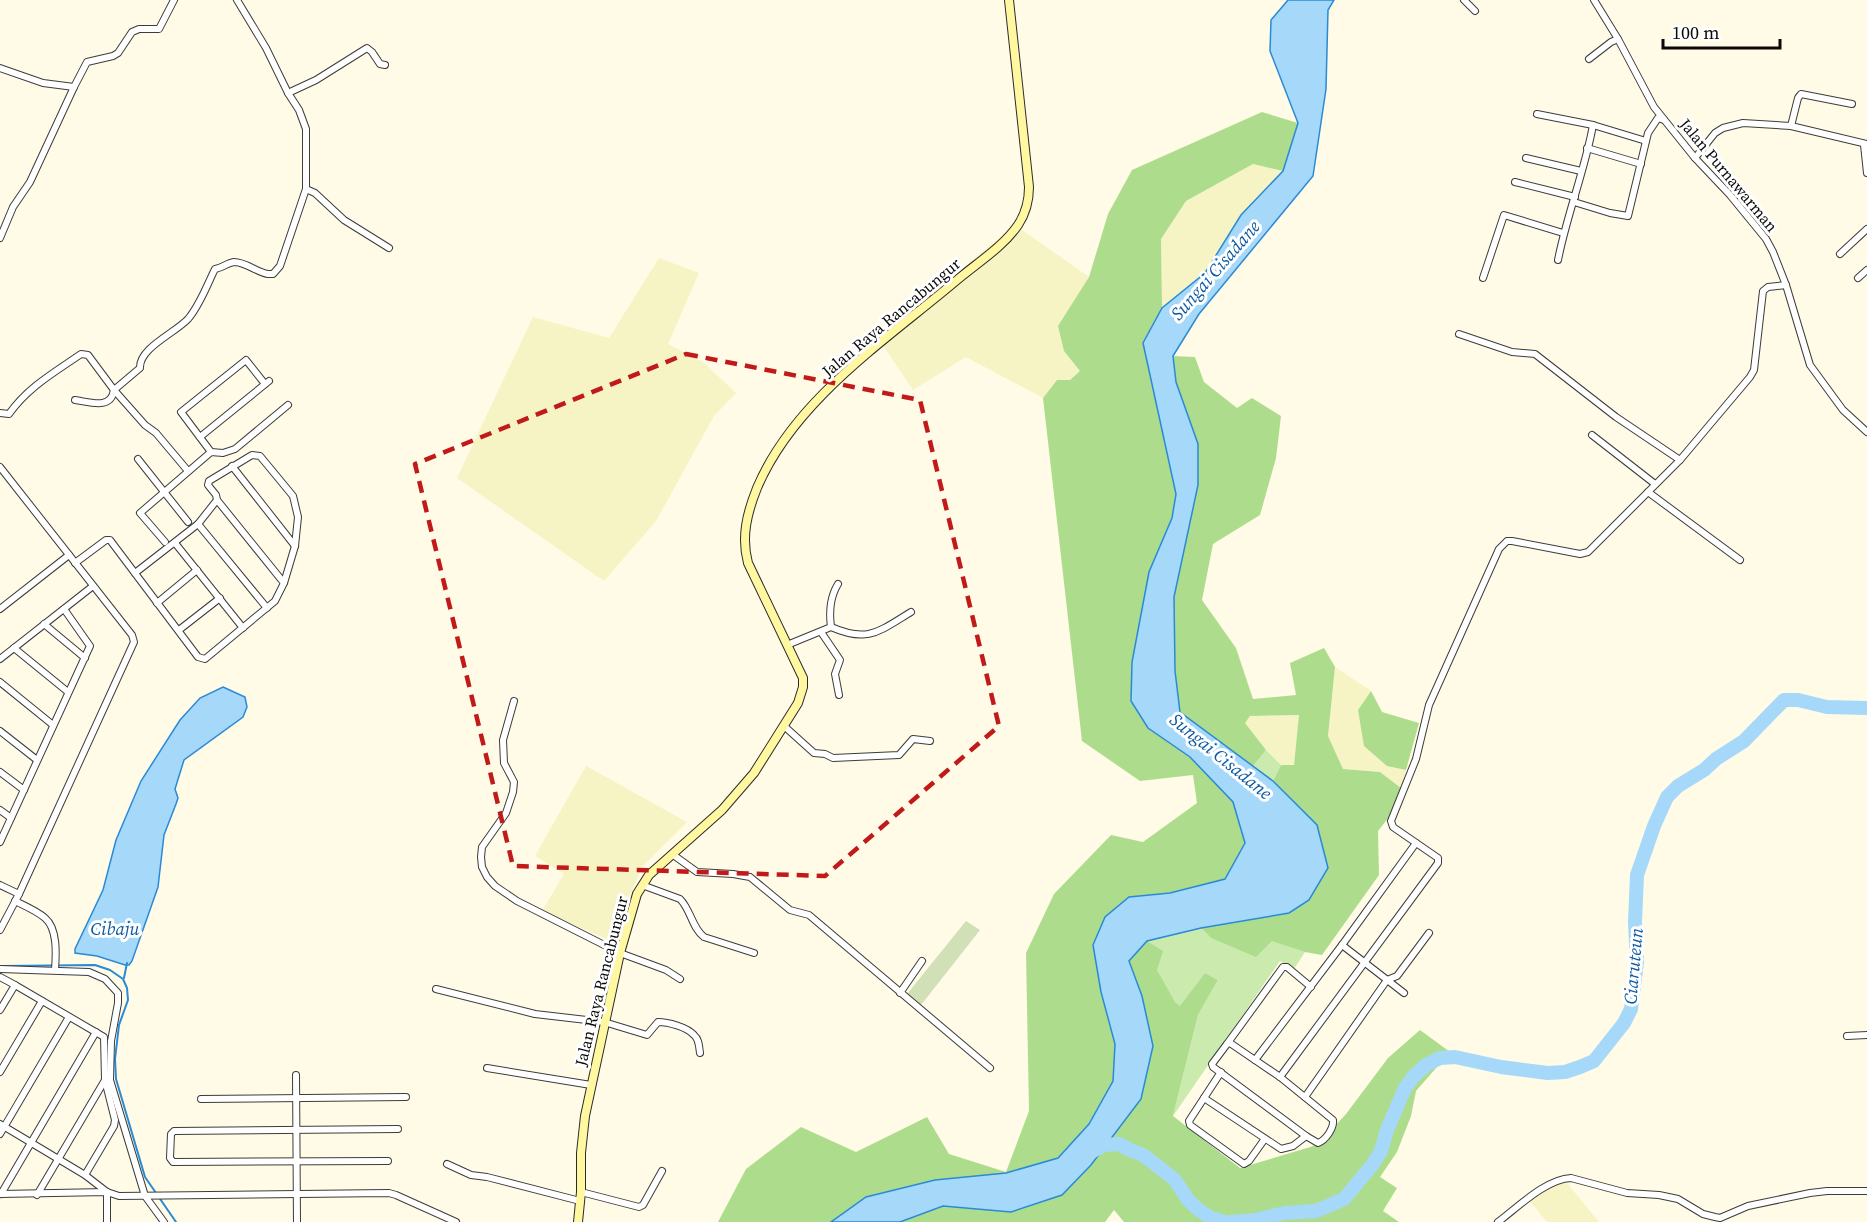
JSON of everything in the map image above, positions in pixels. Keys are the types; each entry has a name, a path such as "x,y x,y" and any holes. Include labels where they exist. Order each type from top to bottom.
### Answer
{"main road":[{"name":"Jalan Raya Rancabungur","path":"578,1222 581,1153 591,1085 620,953 637,894 649,875 722,810 754,773 798,702 802,687 803,678 745,554 744,535 748,516 766,468 787,435 820,398 882,341 1003,241 1018,225 1027,207 1029,187 1009,0"}],"street":[{"path":"0,238 13,207 30,182 87,62 118,53 132,32 139,29 159,29 174,0"},
{"path":"75,400 107,403 113,397 114,390 140,368 140,361 148,351 190,317 215,269 237,262 273,274 280,267 306,189 306,129 300,110 288,93 266,48 237,0"},
{"path":"1464,0 1475,11"},
{"name":"Jalan Purnawarman","path":"1594,0 1664,120 1766,239 1786,285 1810,365 1843,410 1867,432"},
{"path":"1589,59 1618,39"},
{"path":"288,93 316,80 367,48 380,64 385,65"},
{"path":"0,68 43,83 74,87"},
{"path":"1791,126 1801,94 1852,104"},
{"path":"1537,114 1593,124 1646,141"},
{"path":"1515,182 1575,199 1610,213 1628,216 1646,141 1658,118 1664,120"},
{"path":"1558,260 1563,233 1575,199 1593,124"},
{"path":"1695,158 1715,133 1733,124 1791,126 1834,135 1865,145 1867,173"},
{"path":"1587,148 1641,164"},
{"path":"1526,158 1581,171"},
{"path":"306,189 315,193 344,220 389,249"},
{"path":"1483,278 1504,215 1563,233"},
{"path":"1840,254 1867,229"},
{"path":"1858,278 1867,270"},
{"path":"1280,1077 1438,863 1438,858 1392,827 1391,820 1416,759 1430,705 1499,549 1512,541 1584,554 1588,552 1680,460 1750,377 1754,370 1763,291 1768,286 1786,285"},
{"path":"1459,334 1512,352 1535,354 1616,417 1680,460"},
{"path":"0,412 9,414 19,400 37,384 81,354 88,355 114,390 145,425 156,433 188,471"},
{"path":"200,437 267,383 246,360 181,412 211,452"},
{"path":"165,542 140,513 211,452 223,453 235,448 288,405"},
{"path":"1592,435 1655,484"},
{"path":"75,563 106,540 110,540 198,657 205,659 275,601 284,583 295,546 298,517 293,496 260,456 252,455 209,481 208,485 217,500 284,583"},
{"path":"138,459 188,522"},
{"path":"232,466 295,546"},
{"path":"0,467 132,635 134,642 19,894 0,930"},
{"path":"1648,492 1740,560"},
{"path":"135,573 198,524 217,500"},
{"path":"198,524 267,608"},
{"path":"175,543 243,628"},
{"path":"0,609 69,555"},
{"path":"158,603 197,570"},
{"path":"831,627 831,607 838,584"},
{"path":"0,658 93,586"},
{"path":"179,630 220,598"},
{"path":"0,842 90,646 64,609"},
{"path":"787,645 831,627 849,634 863,635 888,626 910,612"},
{"path":"45,624 85,658"},
{"path":"820,632 840,660 835,674 839,695"},
{"path":"14,648 68,692"},
{"path":"0,682 53,725"},
{"path":"514,701 503,740 504,763 514,782 513,792 506,813 482,847 482,867 487,877 504,894 620,953 666,970 680,979"},
{"path":"784,726 814,753 825,754 833,758 899,754 913,739 930,741"},
{"path":"0,730 37,760"},
{"path":"0,772 24,790"},
{"path":"0,810 11,818"},
{"path":"1254,1060 1311,987 1416,843"},
{"path":"672,854 697,872 750,877 790,910 809,915 990,1068"},
{"path":"0,885 19,894"},
{"path":"642,885 680,899 685,904 699,933 704,937 754,953"},
{"path":"15,901 47,919 55,941 55,970"},
{"path":"1305,1097 1387,980 1397,976 1429,933"},
{"path":"1342,945 1404,993"},
{"path":"900,993 922,961"},
{"path":"1227,1044 1232,1044 1280,1077 1327,1114 1334,1122 1321,1142 1318,1143 1306,1136 1212,1064 1285,966 1311,987"},
{"path":"0,969 89,972 105,979 118,993 111,1041 110,1080 148,1196 164,1222"},
{"path":"0,977 104,1037 105,1080 115,1120 114,1126 85,1175"},
{"path":"0,1010 15,985"},
{"path":"436,989 535,1014 604,1022 647,1035 658,1022 670,1023 693,1033 698,1041 700,1053"},
{"path":"0,1072 42,1001"},
{"path":"0,1134 2,1125 69,1017"},
{"path":"96,1032 1,1194 107,1192"},
{"path":"1847,1036 1867,1035"},
{"path":"487,1068 591,1085"},
{"path":"1221,1072 1189,1120 1190,1125 1244,1164 1249,1161 1264,1140"},
{"path":"296,1075 297,1222"},
{"path":"37,1195 105,1080"},
{"path":"201,1099 406,1097"},
{"path":"1204,1098 1264,1140 1281,1149 1287,1149 1306,1136"},
{"path":"2,1125 85,1175 107,1192 119,1196 389,1193 456,1222"},
{"path":"388,1161 173,1162 170,1158 171,1134 174,1131 398,1129"},
{"path":"447,1164 471,1175 639,1207 643,1205 662,1171"},
{"path":"1498,1222 1548,1185 1571,1178 1627,1193 1678,1199 1703,1214 1715,1218 1748,1206 1810,1193 1867,1191"},
{"path":"107,1192 107,1222"}],"highlighted area":[{"path":"686,354 920,400 999,726 825,876 513,866 415,464"}],"shaded area":[{"path":"1253,164 1283,171 1241,215 1205,273 1162,308 1161,239 1186,201"},
{"path":"1015,225 1089,277 1059,326 1064,351 1080,371 1070,380 1057,380 1043,398 966,357 913,390 878,338"},
{"path":"659,258 699,273 668,344 703,362 736,393 714,416 656,521 604,581 457,478 533,317 609,338"},
{"path":"1335,667 1371,691 1358,710 1387,766 1406,770 1401,788 1380,772 1343,769 1328,736"},
{"path":"1299,715 1294,766 1281,765 1244,723 1250,716"},
{"path":"586,766 687,822 642,867 611,941 542,911 564,874 535,856"},
{"path":"1563,1178 1599,1222 1547,1222 1527,1197"}],"green space":[{"path":"1262,112 1298,123 1283,171 1253,164 1186,201 1161,239 1162,308 1143,343 1176,494 1172,518 1149,572 1148,728 1190,757 1233,802 1245,843 1225,879 1170,893 1129,897 1101,992 1115,1044 1113,1081 1089,1124 1058,1158 1006,1173 935,1180 866,1197 831,1222 718,1222 746,1169 801,1127 856,1152 927,1117 949,1154 1006,1172 1029,1111 1026,953 1054,894 1111,835 1143,842 1197,803 1193,775 1140,781 1082,741 1043,398 1057,380 1070,380 1080,371 1064,351 1058,326 1089,277 1108,214 1132,170"},
{"path":"1173,356 1195,357 1204,382 1237,408 1252,398 1281,416 1276,458 1260,515 1213,544 1202,600 1236,648 1253,699 1296,695 1290,663 1324,648 1335,667 1328,736 1343,769 1380,772 1401,788 1397,807 1378,831 1379,875 1322,955 1272,941 1256,957 1211,938 1201,928 1289,913 1317,825 1273,781 1281,765 1294,765 1299,715 1250,716 1245,723 1266,750 1253,766 1180,712 1175,671 1174,597 1198,485 1198,444 1176,382"},
{"path":"1371,691 1382,712 1419,723 1406,770 1387,766 1364,746 1358,710"},
{"path":"1266,750 1281,765 1273,781 1253,766"},
{"path":"966,921 980,930 921,1005 907,994"},
{"path":"1201,928 1211,938 1272,940 1305,952 1294,969 1280,961 1173,1116 1198,1015 1218,980 1205,973 1181,1007 1164,986 1147,941"},
{"path":"1147,941 1163,951 1157,970 1175,1002 1180,1006 1205,973 1218,980 1198,1015 1173,1116 1240,1168 1317,1145 1346,1114 1388,1058 1420,1030 1450,1052 1416,1091 1411,1116 1397,1152 1380,1177 1397,1188 1383,1211 1399,1222 1124,1222 1114,1210 1105,1222 900,1222 943,1206 1011,1212 1062,1195 1091,1165 1142,996 1129,961"}],"water":[{"name":"Sungai Cisadane","path":"1288,0 1334,0 1328,10 1326,89 1313,176 1199,314 1173,356 1176,382 1198,444 1198,485 1174,597 1175,671 1180,712 1273,781 1317,825 1328,868 1309,900 1289,913 1201,928 1147,941 1129,961 1142,996 1153,1046 1141,1099 1091,1165 1062,1195 1011,1212 943,1206 900,1222 831,1222 866,1197 935,1180 1006,1173 1058,1158 1089,1124 1113,1081 1115,1044 1101,992 1093,945 1105,917 1129,897 1170,893 1225,879 1245,843 1233,802 1190,757 1148,728 1131,701 1132,662 1149,572 1172,518 1176,494 1143,343 1162,308 1205,273 1241,215 1283,171 1298,123 1270,51 1271,20"},
{"name":"Cibaju","path":"223,687 245,697 247,707 243,717 184,760 175,789 178,798 164,835 158,887 132,961 129,965 125,965 97,956 75,953 103,890 116,840 141,781 180,720 200,698"}],"waterway":[{"name":"Ciaruteun","path":"1231,1222 1255,1220 1285,1213 1316,1211 1344,1199 1381,1151 1387,1130 1405,1088 1426,1065 1440,1058 1455,1057 1501,1067 1548,1073 1565,1072 1594,1061 1624,1023 1631,1009 1637,962 1635,922 1637,875 1667,797 1678,786 1744,741 1784,700 1798,700 1827,707 1867,708"},
{"path":"124,978 127,963"},
{"path":"3,966 95,965 110,970 123,979 127,988 128,1000 119,1025 115,1059 116,1079 145,1177 176,1222"},
{"name":"Ciaruteun","path":"1091,1152 1104,1145 1119,1144 1143,1155 1174,1179 1189,1201 1199,1210 1211,1218 1225,1222"}]}
